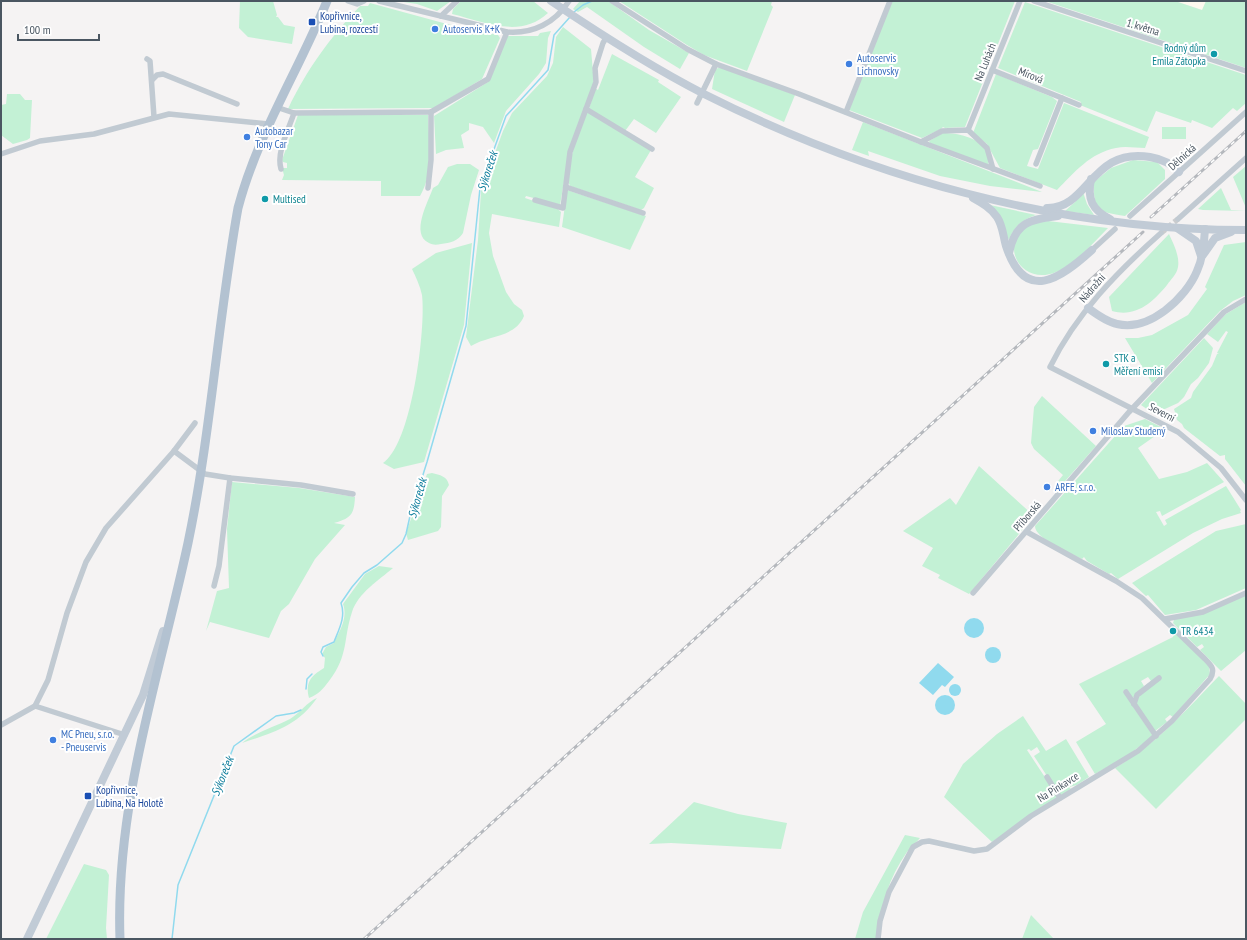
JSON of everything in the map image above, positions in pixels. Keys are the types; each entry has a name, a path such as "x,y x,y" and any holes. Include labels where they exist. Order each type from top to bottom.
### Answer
{"main road":[{"path":"120,939 120,878 131,786 148,705 181,573 200,470 238,208 252,160 276,107 328,1"},
{"path":"553,2 606,38 702,93 797,137 902,175 958,191 1029,208 1116,226 1243,230"},
{"path":"1029,208 1054,208 1066,205 1101,169 1113,162 1138,156 1163,160 1173,165 1179,172"},
{"path":"1091,179 1089,193 1092,205 1116,226"},
{"path":"958,191 980,202 995,213 1001,224 1009,254 1014,266 1022,275 1030,279 1041,281 1060,276 1092,250"},
{"path":"1009,254 1015,234 1026,223 1037,219 1067,215"},
{"path":"1177,227 1196,241 1202,258"},
{"path":"1088,308 1118,324 1134,324 1148,320 1168,308 1184,292 1197,273 1202,258 1205,229"},
{"path":"1202,258 1217,236 1243,230"},
{"path":"27,939 143,695 181,573"}],"street":[{"path":"348,1 356,4 364,1"},
{"path":"379,1 507,32 524,32 543,26 557,16 569,1"},
{"path":"441,16 457,1"},
{"path":"612,1 687,49 716,64 1040,186"},
{"path":"846,112 890,1"},
{"name":"Na Luhách","path":"968,130 1020,1"},
{"name":"1. května","path":"1034,1 1246,71"},
{"path":"276,107 294,113 431,112 488,79 507,32"},
{"path":"535,200 563,208 570,152 596,82 595,68 606,38"},
{"path":"147,59 150,61 154,117"},
{"path":"697,103 716,64"},
{"name":"Mírová","path":"992,70 1079,105"},
{"path":"152,80 157,75 163,74 237,104"},
{"path":"1036,164 1062,98"},
{"path":"586,109 652,149"},
{"path":"428,188 431,160 431,112"},
{"name":"Dělnická","path":"1130,216 1246,112"},
{"path":"281,169 279,163 280,155 294,113"},
{"path":"1,154 40,141 94,134 170,114 268,124"},
{"path":"921,142 942,131 968,130 987,148 994,169"},
{"path":"1178,219 1246,158"},
{"path":"566,187 643,213"},
{"path":"1092,250 1116,226"},
{"name":"Nádražní","path":"1050,367 1065,339 1107,285 1161,234"},
{"name":"Příborská","path":"973,593 1133,409 1224,312 1246,299"},
{"name":"Severní","path":"1050,367 1169,427 1200,448 1225,472 1246,500"},
{"path":"1,725 35,706 48,680 76,585 86,562 106,528 174,451 195,423"},
{"path":"174,451 205,474 301,485 353,494"},
{"path":"214,586 219,566 230,478"},
{"name":"Na Pinkavce","path":"878,939 880,921 889,892 913,847 922,842 929,841 974,851 987,849 1018,825 1138,751 1181,712 1214,673 1213,668 1204,658 1142,598 1125,586 1027,532"},
{"path":"1165,619 1203,612 1246,593"},
{"path":"1134,704 1137,696 1159,678"},
{"path":"1126,692 1156,736"},
{"path":"35,706 125,735"},
{"path":"1047,777 1060,798"}],"shaded area":[{"path":"1175,1 1206,1 1203,10"}],"green space":[{"path":"240,1 273,1 277,15 276,17 278,17 284,25 295,27 292,44 248,37 239,28"},
{"path":"397,1 451,1 437,11 417,4"},
{"path":"461,1 533,1 548,13 537,21 526,25 514,27 502,26 452,14 453,9"},
{"path":"580,1 608,1 649,30 689,53 680,69 644,47 587,7 578,12 573,9"},
{"path":"619,1 772,1 771,5 773,7 747,71 704,55"},
{"path":"892,1 1015,1 965,127 943,127 922,138 849,110"},
{"path":"1045,1 1175,1 1202,10 1206,1 1246,1 1246,68"},
{"path":"1025,2 1246,75 1246,103 1237,111 1233,108 1212,128 1192,120 1191,123 1156,111 1147,132 1080,105 1081,102 998,68"},
{"path":"370,3 447,24 498,35 500,38 482,79 434,108 288,109 295,94 311,68 338,30 360,6 368,6"},
{"path":"563,27 591,49 594,84 569,153 560,205 526,196 525,198 558,209 561,212 559,227 492,214 489,233 493,256 506,292 514,304 522,310 524,316 520,323 508,332 478,342 471,346 466,337 478,240 481,191 503,131 512,113 547,76 553,63 556,37"},
{"path":"551,31 548,38 546,63 539,74 506,111 494,143 483,127 469,123 469,130 461,135 464,148 446,150 436,154 434,116 488,82 507,36 538,36 540,33"},
{"path":"612,54 659,80 658,82 681,97 656,133 634,119 625,131 589,109 595,88 598,90"},
{"path":"721,66 795,95 784,122 712,89 715,70"},
{"path":"996,74 1052,97 1057,101 1038,149 1033,150 1027,166 1038,169 1064,103 1149,137 1145,148 1119,147 1098,154 1077,170 1057,190 1000,168 987,144 973,133"},
{"path":"7,94 20,94 25,100 32,100 30,138 13,144 1,135 1,105 6,104"},
{"path":"586,111 651,150 635,177 654,188 644,208 641,210 570,186 568,180 571,161"},
{"path":"298,115 428,115 430,157 427,177 420,196 381,196 381,181 282,180 284,175 282,168 287,168 287,163 283,162 282,160"},
{"path":"863,122 1042,192 990,186 940,176 868,151 869,156 852,150"},
{"path":"1162,127 1186,127 1186,139 1162,139"},
{"path":"943,133 961,135 978,142 986,150 989,166 930,143 929,141"},
{"path":"1133,160 1157,162 1165,170 1165,179 1125,216 1103,211 1096,204 1094,182 1111,168"},
{"path":"457,164 470,164 479,170 471,195 463,233 459,238 451,242 438,245 429,243 424,239 421,233 422,217 433,188 438,185 448,167"},
{"path":"1246,166 1245,169 1246,208 1233,177"},
{"path":"1221,188 1231,210 1246,211 1198,209"},
{"path":"567,190 646,216 630,250 562,227"},
{"path":"1083,192 1087,204 1094,215 1065,211 1075,202"},
{"path":"990,205 1036,215 1019,224 1013,231 1009,240"},
{"path":"1048,221 1108,228 1084,253 1070,264 1056,272 1044,275 1033,274 1024,269 1018,261 1014,252 1015,243 1019,234 1028,226 1035,223"},
{"path":"1169,234 1178,258 1177,270 1174,276 1150,303 1143,307 1129,312 1121,313 1112,311 1109,297"},
{"path":"1246,242 1246,295 1233,301 1220,311 1152,383 1125,338 1138,338 1152,335 1188,315 1207,289 1205,287 1224,245"},
{"path":"472,243 464,325 424,462 394,469 383,463 393,452 402,433 409,410 415,384 422,332 422,295 412,269 436,253"},
{"path":"1246,302 1246,486 1225,459 1225,455 1220,456 1184,428 1177,420 1174,409 1191,398 1193,392 1212,366 1217,354 1219,354 1217,353 1228,332 1226,331 1218,342 1207,334 1226,314"},
{"path":"1204,338 1213,348 1209,363 1198,378 1191,384 1184,397 1178,403 1154,414 1141,405"},
{"path":"1042,396 1096,446 1059,488 1055,485 1063,475 1034,449 1031,443 1034,407"},
{"path":"1145,419 1165,429 1138,448 1159,479 1187,472 1207,463 1224,482 1162,516 1160,511 1156,512 1164,526 1167,524 1165,520 1226,486 1241,510 1241,513 1222,519 1193,533 1118,579 1111,573 1109,574 1087,561 1084,557 1082,559 1047,541 1037,531 1035,526 1124,426"},
{"path":"979,466 1034,516 969,594 938,578 940,575 922,566 933,548 903,531 950,498 956,505"},
{"path":"432,473 445,478 449,485 442,496 441,527 438,531 408,540 406,533 427,474"},
{"path":"232,482 299,488 355,497 354,508 350,515 334,523 345,525 315,559 289,604 281,611 269,638 210,622 206,631 217,591 229,588 227,529"},
{"path":"1246,524 1246,588 1196,610 1165,615 1148,595 1146,596 1132,583 1216,531"},
{"path":"379,566 393,568 370,587 355,605 349,622 345,647 340,663 323,689 316,695 309,698 308,688 310,680 324,668 325,658 322,654 326,647 334,643 343,624 345,614 343,604 365,574"},
{"path":"1246,594 1246,650 1221,671 1200,650 1204,647 1202,644 1197,647 1173,623 1174,620"},
{"path":"1175,631 1209,666 1210,674 1173,717 1170,715 1165,719 1167,722 1155,731 1135,702 1151,681 1148,677 1141,681 1144,686 1132,699 1126,690 1123,691 1153,736 1127,756 1095,774 1076,742 1106,724 1079,684 1173,637"},
{"path":"1219,676 1246,704 1246,719 1156,809 1115,768 1145,748 1158,737"},
{"path":"317,698 310,708 293,722 274,732 242,743 259,733 290,719"},
{"path":"1023,716 1046,751 1066,739 1089,777 1077,785 1069,787 1071,789 1060,796 1034,756 1040,752 1037,747 1031,751 1029,749 1027,750 1058,797 992,842 944,797 963,764 997,734"},
{"path":"694,802 738,814 787,823 781,849 671,843 649,844"},
{"path":"905,835 920,838 907,852 890,882 880,916 877,939 855,939 863,912"},
{"path":"84,864 106,870 109,875 106,928 107,939 46,939"},
{"path":"1031,915 1054,939 1022,939"}],"water":[{"path":"970,618 978,618 984,624 984,632 978,638 970,638 964,632 964,624"},
{"path":"990,647 996,647 1001,652 999,661 996,663 990,663 985,658 985,652"},
{"path":"938,663 954,677 945,687 942,685 933,695 919,683"},
{"path":"953,684 957,684 961,690 957,696 953,696 949,692 949,688"},
{"path":"941,695 949,695 955,701 955,709 949,715 941,715 935,709 935,701"}],"waterway":[{"name":"Sýkoreček","path":"574,12 583,5 592,1"},
{"name":"Sýkoreček","path":"323,656 321,652 323,647 334,642 340,628 343,613 341,603 364,573 377,565 402,543 406,534 466,326 480,188 506,116 548,70 554,35 570,17"},
{"name":"Sýkoreček","path":"306,689 307,679 312,674"},
{"name":"Sýkoreček","path":"172,939 178,885 234,746 276,716 294,713 301,710"}],"tunnel":[{"path":"1161,233 1178,219"}],"railway":[{"path":"1151,217 1246,131"},
{"path":"364,939 1143,232"}],"place":[{"name":"Kopřivnice, Lubina, rozcestí","path":"312,22"},
{"name":"Autoservis K+K","path":"435,29"},
{"name":"Rodný dům Emila Zátopka","path":"1214,54"},
{"name":"Autoservis Lichnovsky","path":"849,64"},
{"name":"Autobazar Tony Car","path":"247,137"},
{"name":"Multised","path":"265,199"},
{"name":"STK a Měření emisí","path":"1106,364"},
{"name":"Miloslav Studený","path":"1093,431"},
{"name":"ARFE, s.r.o.","path":"1047,487"},
{"name":"TR 6434","path":"1173,631"},
{"name":"MC Pneu, s.r.o. - Pneuservis","path":"53,740"},
{"name":"Kopřivnice, Lubina, Na Holotě","path":"88,796"}]}
